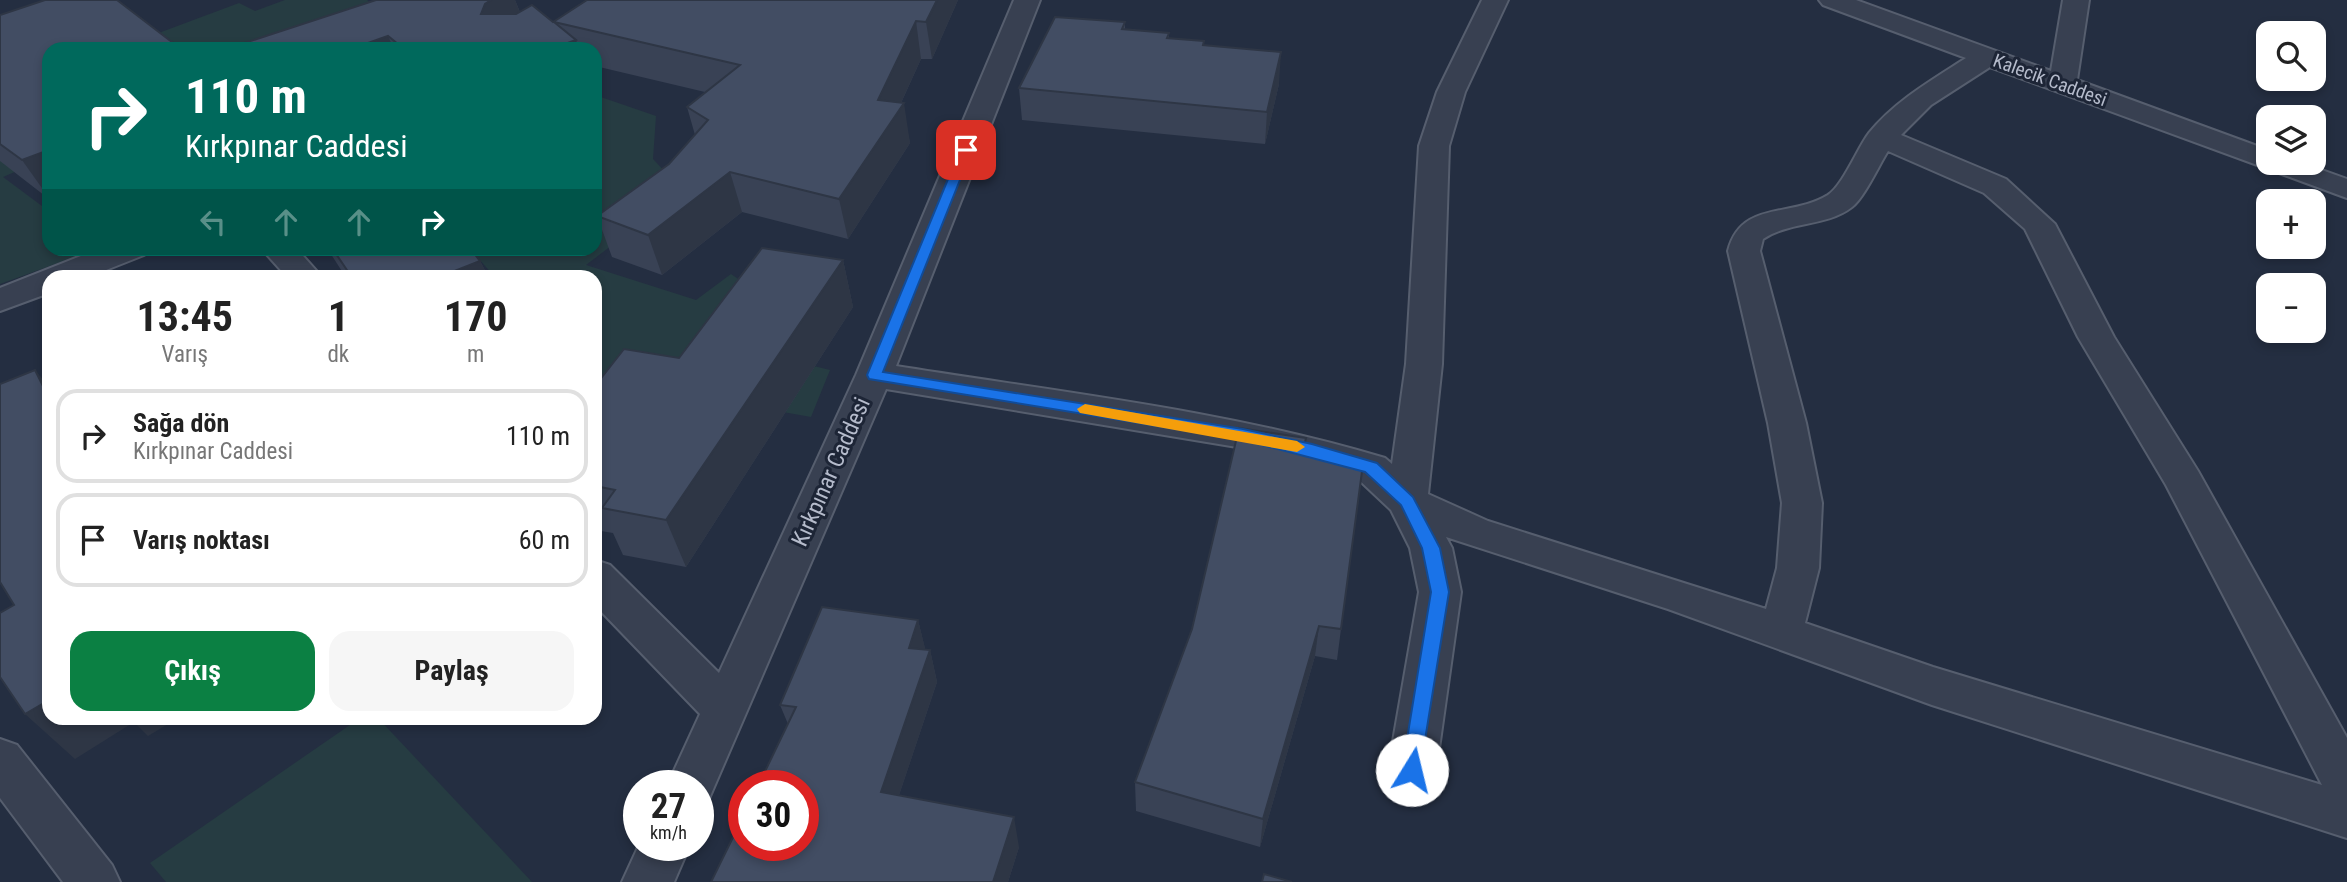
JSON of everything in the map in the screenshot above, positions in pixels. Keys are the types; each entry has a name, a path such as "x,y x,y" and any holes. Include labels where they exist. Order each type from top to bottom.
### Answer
{"street":[{"name":"Kırkpınar Caddesi","path":"698,770 874,375 1027,0"},
{"path":"1412,770 1440,592 1431,548 1407,501 1424,365 1432,237 1434,146 1451,92 1495,0"},
{"name":"Kalecik Caddesi","path":"1832,0 2256,156"},
{"path":"2062,85 2076,0"},
{"path":"1781,632 1798,568 1802,503 1787,423 1744,251 1748,235 1766,223 1822,210 1842,200 1881,138 1921,99 1987,57"},
{"path":"1881,138 1951,165 1995,186 2039,224 2096,337 2184,481 2347,784"},
{"path":"2306,175 2347,190"},
{"path":"77,270 112,256"},
{"path":"285,256 298,270"},
{"path":"0,300 42,284"},
{"path":"874,375 1243,435 1312,450 1371,468 1407,501 1474,533 1680,596 1932,686 2347,815"},
{"path":"602,584 724,710"},
{"path":"0,760 94,882"},
{"path":"649,882 658,861"}],"green space":[{"path":"285,0 367,0 416,42 166,42 156,34 239,3 255,11"},
{"path":"602,97 656,116 653,159 683,191 602,253"},
{"path":"0,148 42,156 42,160 3,177 42,206 42,256 78,256 0,284"},
{"path":"476,256 598,256 586,265 602,270 489,270"},
{"path":"602,270 696,300 731,274 757,292 728,345 830,370 811,417 623,383 602,405"},
{"path":"350,725 385,725 532,882 166,882 150,863"}],"building":[{"path":"45,0 117,0 172,42 42,42 42,153 22,160 0,144 0,15"},
{"path":"376,0 491,0 485,4 481,14 516,14 532,5 553,22 587,0 937,0 926,22 916,21 878,100 904,103 839,199 730,172 648,235 602,218 602,212 669,164 708,120 687,107 740,65 554,22 576,40 395,42 388,36 371,42 247,42"},
{"path":"1055,17 1125,22 1122,29 1169,33 1167,38 1204,41 1203,45 1281,52 1267,112 1019,88"},
{"path":"762,248 843,260 666,520 602,508 615,490 602,487 602,377 624,349 679,358"},
{"path":"337,256 476,256 480,261 457,270 347,270"},
{"path":"35,370 42,384 42,704 25,714 0,677 0,613 14,605 0,582 0,384"},
{"path":"1239,428 1306,438 1302,455 1363,464 1341,629 1319,626 1263,819 1135,782 1192,629"},
{"path":"822,607 918,620 909,648 930,650 881,792 1014,817 993,882 711,882 728,847 728,861 819,861 819,770 766,770 796,707 780,705"},
{"path":"1264,874 1292,882 1262,882"}],"slow traffic":[{"path":"1085,409 1243,435 1297,447"}],"route":[{"path":"966,150 874,375 1243,435 1312,450 1371,468 1407,501 1431,548 1440,592 1412,770"}]}
